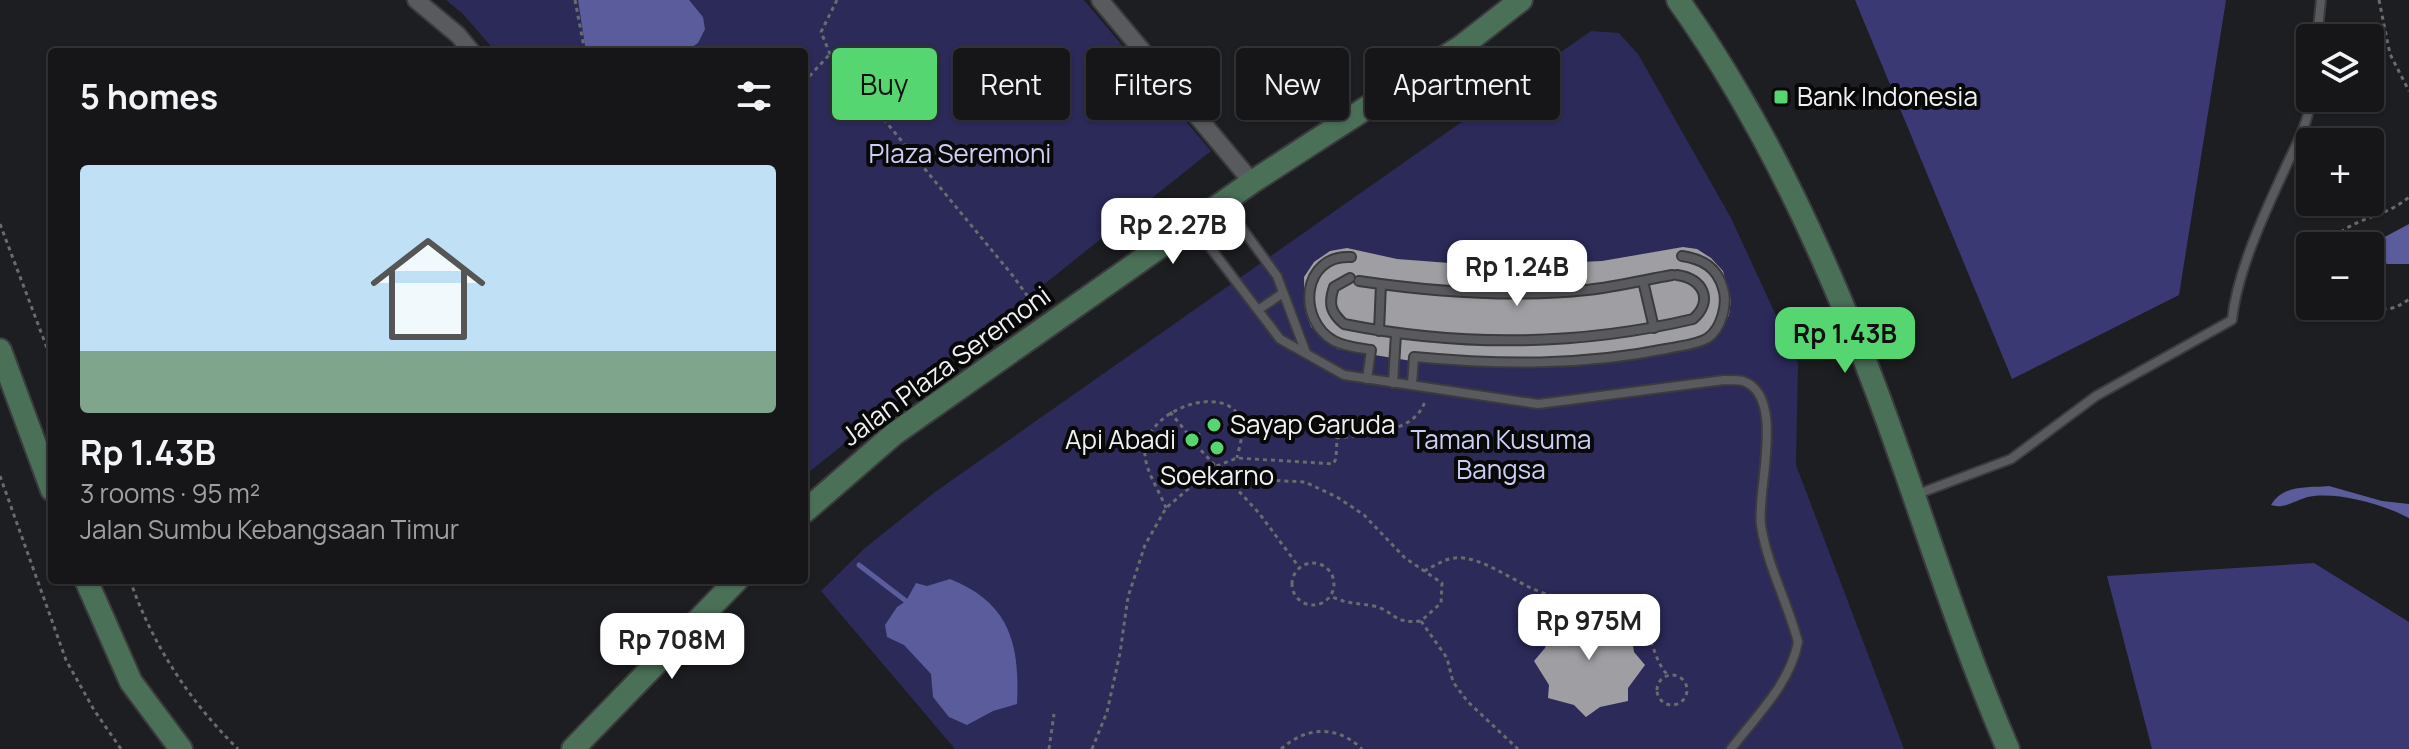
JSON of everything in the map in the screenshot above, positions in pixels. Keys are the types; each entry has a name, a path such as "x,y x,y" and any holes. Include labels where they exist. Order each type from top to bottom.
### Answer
{"street":[{"path":"416,0 458,35 469,48"},
{"path":"1100,0 1252,182"},
{"name":"Jalan Plaza Seremoni","path":"808,509 894,434 1252,182 1462,46 1521,0"},
{"path":"1678,0 1703,35 1769,151 1825,264 1878,394 1985,696 2008,749"},
{"path":"0,350 48,479"},
{"path":"88,584 131,682 181,749"},
{"path":"573,749 727,584"}],"lane":[{"path":"2318,24 2321,0"},
{"path":"1914,495 2011,459 2096,396 2232,320 2235,294 2310,112"},
{"path":"1224,203 1277,276 1307,353"},
{"path":"1193,224 1280,339 1344,375 1428,385 1538,404 1724,380 1743,381 1754,389 1764,407 1768,432 1760,500 1761,526 1798,642 1794,660 1780,686 1731,749"},
{"path":"1412,384 1414,357 1479,363 1583,361 1634,355 1696,343 1709,337 1723,313 1726,299 1723,285 1715,270 1706,263 1682,256"},
{"path":"1351,257 1334,259 1321,266 1314,275 1309,307 1314,322 1335,342 1371,350 1367,379"},
{"path":"1675,275 1690,276 1701,285 1705,297 1703,311 1693,319 1654,328 1515,341 1396,334 1344,324 1333,315 1330,300 1334,287 1355,279 1431,291 1511,293 1587,290 1643,281 1675,275"},
{"path":"1643,281 1654,328"},
{"path":"1379,331 1381,284"},
{"path":"1258,310 1283,293"},
{"path":"1393,383 1396,334"}],"path":[{"path":"575,0 584,48"},
{"path":"837,0 821,32 830,54 1013,276 1049,326"},
{"path":"2379,0 2390,54 2409,91"},
{"path":"808,76 830,54"},
{"path":"2340,232 2346,226 2383,213 2409,197"},
{"path":"0,224 48,350"},
{"path":"2384,310 2396,308 2409,299"},
{"path":"1092,749 1107,712 1128,597 1145,545 1166,508 1214,467 1237,458 1333,464 1337,438 1395,429 1424,406 1428,385"},
{"path":"1166,508 1145,456 1147,443 1156,426 1170,412 1193,403 1210,401 1231,410 1243,423 1237,458"},
{"path":"1170,412 1188,434 1187,446 1198,447"},
{"path":"1188,434 1199,434 1198,447 1259,513 1299,567"},
{"path":"1214,467 1265,480 1305,482 1337,497 1364,515 1405,558 1442,583 1441,603 1421,621 1394,619 1382,609 1343,603 1331,596"},
{"path":"0,476 66,660 121,749"},
{"path":"1424,571 1450,558 1468,559 1553,596 1618,605 1637,618 1651,637 1661,670 1678,676 1686,684 1687,694 1681,703 1670,705 1661,701 1657,691 1659,681 1668,675"},
{"path":"1314,562 1328,568 1335,581 1331,596 1319,605 1304,604 1293,594 1291,579 1299,567 1314,562"},
{"path":"132,584 153,635 172,669 238,749"},
{"path":"1421,621 1447,658 1453,682 1468,702 1518,749"},
{"path":"1049,749 1054,714"},
{"path":"1281,749 1305,733 1323,730 1338,733 1362,749"}],"green space":[{"name":"Plaza Seremoni","path":"446,0 1084,0 1124,48 1086,48 1086,120 1185,120 1211,151 808,473 808,48 493,48 462,13"},
{"name":"Taman Kusuma Bangsa","path":"1591,31 1619,33 1638,54 1731,218 1798,363 1796,465 1904,749 955,749 821,591 865,548 935,492 1464,120 1560,120 1560,53"}],"shaded area":[{"path":"578,0 689,0 703,17 705,29 698,43 691,48 585,48"},
{"path":"1855,0 2226,0 2179,295 2012,379"},
{"path":"2409,224 2409,264 2387,264 2384,261 2384,237"},
{"path":"2329,486 2382,501 2409,504 2409,518 2376,505 2338,496 2314,496 2282,506 2271,505 2289,490"},
{"path":"2314,563 2409,622 2409,749 2152,749 2107,576"},
{"path":"950,579 986,600 998,613 1013,644 1016,663 1017,704 993,711 967,725 949,717 933,697 931,674 904,645 887,637 885,625 897,607 906,601 916,583 927,586"}],"building":[{"path":"1683,247 1697,249 1723,271 1731,300 1729,315 1721,331 1709,342 1691,349 1626,361 1551,367 1418,362 1337,349 1311,327 1305,311 1304,277 1314,262 1330,251 1347,248 1397,259 1489,266 1602,261"},
{"path":"1590,607 1603,618 1630,626 1634,652 1645,665 1628,688 1628,701 1600,707 1586,717 1574,705 1548,698 1549,685 1534,661 1545,648 1551,622 1578,618"}],"waterway":[{"path":"859,565 906,601"}],"place":[{"name":"Bank Indonesia","path":"1781,97"},
{"name":"Sayap Garuda","path":"1214,425"},
{"name":"Api Abadi","path":"1192,440"},
{"name":"Soekarno","path":"1217,448"}]}
